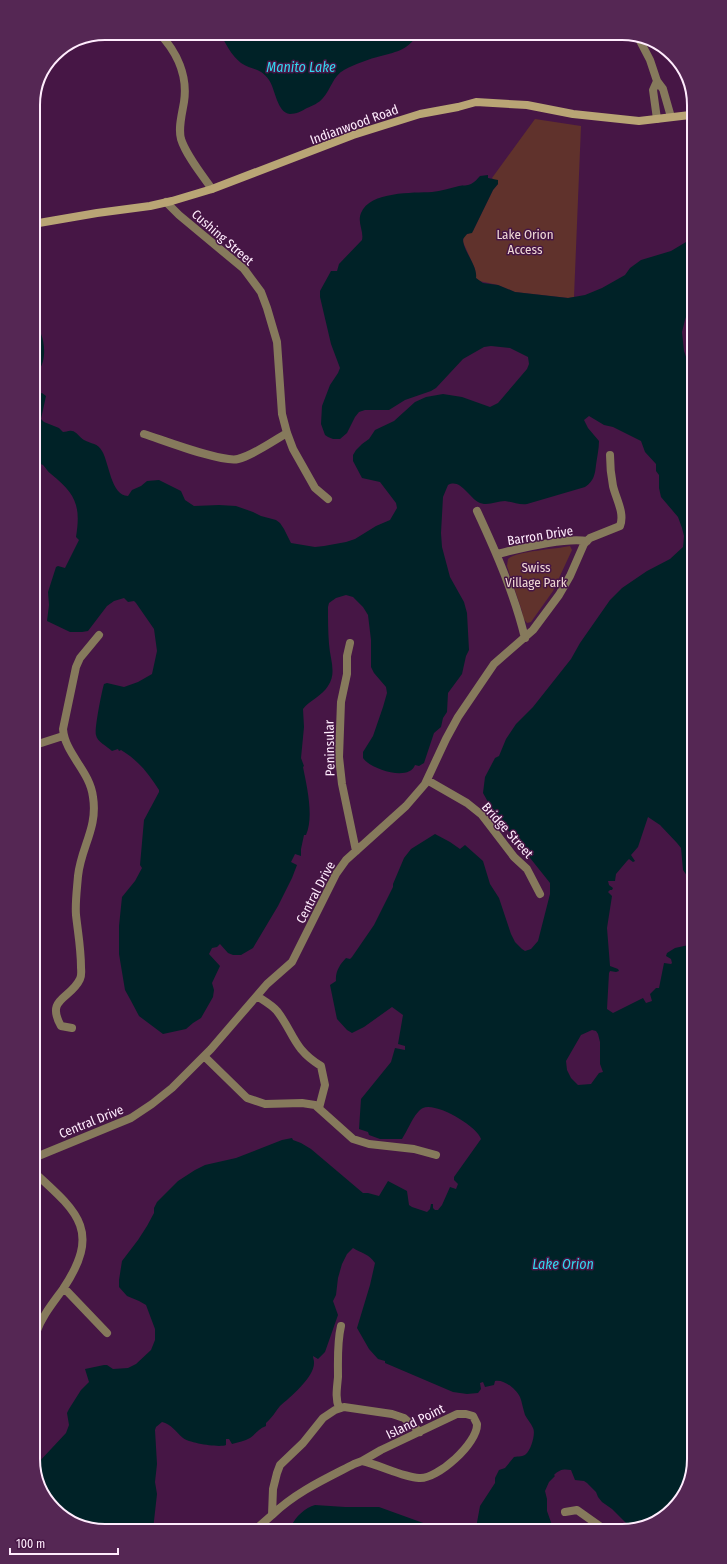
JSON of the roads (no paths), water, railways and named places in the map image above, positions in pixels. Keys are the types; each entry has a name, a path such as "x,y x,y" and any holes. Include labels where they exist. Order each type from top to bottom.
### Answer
{"street":[{"path":"166,40 183,70 185,84 181,119 181,138 197,168 212,189"},
{"path":"641,43 650,60 657,81 663,89 671,117"},
{"path":"657,81 653,90 657,119"},
{"name":"Indianwood Road","path":"40,223 166,202 212,189 353,135 420,114 476,102 527,105 573,114 639,121 687,115"},
{"name":"Cushing Street","path":"166,202 179,215 244,269 260,292 267,308 277,342 282,414 287,433 293,449 315,488 328,499"},
{"path":"144,434 212,456 237,459 248,455 287,433"},
{"path":"587,541 594,536 620,526 622,519 612,481 610,455"},
{"path":"477,511 497,554 514,598 525,638"},
{"name":"Barron Drive","path":"497,554 516,549 572,540 587,541"},
{"name":"Central Drive","path":"40,1155 131,1118 152,1104 172,1088 204,1056 257,996 292,962 336,874 346,860 406,806 427,780 446,739 475,689 494,664 533,630 559,595 570,576 584,544 587,541"},
{"path":"72,1028 61,1026 56,1011 58,1003 80,979 81,948 76,915 78,881 81,861 94,820 94,808 93,795 88,779 63,736 63,729 76,667 80,658 99,635"},
{"name":"Peninsular","path":"350,643 347,656 347,674 341,702 339,757 342,784 356,851"},
{"path":"40,743 63,736"},
{"name":"Bridge Street","path":"427,780 467,803 482,815 514,857 527,869 540,894"},
{"path":"257,996 276,1009 297,1046 309,1059 321,1066 325,1085 319,1108"},
{"path":"204,1056 247,1098 265,1104 302,1103 315,1105 353,1139 370,1144 414,1149 436,1155"},
{"path":"40,1178 64,1199 75,1213 82,1227 83,1242 78,1261 64,1288 40,1323"},
{"path":"64,1288 106,1333"},
{"path":"339,1408 336,1400 338,1376 337,1356 341,1326"},
{"path":"272,1514 273,1489 280,1465 303,1443 324,1418 339,1408 344,1407 392,1414 404,1418 420,1432"},
{"name":"Island Point","path":"261,1524 284,1504 300,1493 354,1464 457,1414 473,1416 477,1424 475,1433 469,1445 440,1470 430,1476 420,1478 362,1461"},
{"path":"565,1512 577,1510 597,1524"}],"water":[{"name":"Manito Lake","path":"224,40 413,40 402,49 362,62 344,70 337,76 320,101 301,111 290,114 286,113 279,105 271,84 266,76 259,71 241,63 229,49"},
{"name":"Lake Orion","path":"488,175 488,178 498,180 498,184 493,190 472,233 467,234 463,239 465,248 475,269 476,278 483,283 498,285 515,292 568,298 585,295 602,288 625,275 630,268 641,260 671,251 687,241 687,314 682,332 684,351 687,360 687,876 683,870 681,848 660,825 648,817 638,847 631,855 635,861 633,862 629,859 616,874 615,881 608,881 609,885 613,888 608,892 612,896 607,928 610,966 618,969 619,971 610,971 609,973 607,1009 613,1013 643,998 646,1003 652,1001 650,994 656,988 659,988 664,963 672,963 671,959 666,956 667,953 675,948 687,945 687,1459 685,1476 671,1502 662,1511 643,1521 626,1524 612,1509 602,1502 596,1492 587,1483 584,1481 575,1480 571,1470 562,1470 554,1475 555,1476 549,1482 545,1491 547,1511 552,1524 477,1524 480,1506 495,1483 495,1478 499,1470 505,1468 514,1457 525,1455 531,1445 534,1430 525,1415 520,1397 509,1385 498,1381 495,1381 494,1385 485,1387 483,1382 480,1383 481,1389 478,1393 467,1394 453,1392 378,1359 369,1349 357,1328 375,1263 368,1256 353,1248 347,1254 342,1264 338,1278 336,1295 333,1301 338,1315 325,1352 318,1359 313,1356 314,1362 311,1374 280,1406 266,1423 266,1426 246,1440 232,1444 229,1439 226,1439 226,1445 217,1446 186,1440 171,1426 162,1422 156,1427 155,1430 157,1464 155,1482 157,1494 154,1524 100,1524 84,1521 65,1511 56,1502 43,1480 40,1461 66,1433 69,1425 67,1413 81,1390 89,1382 85,1369 104,1365 107,1365 113,1369 128,1368 136,1364 151,1350 155,1340 155,1329 146,1305 127,1296 119,1287 122,1261 147,1226 154,1213 154,1208 157,1202 178,1181 205,1165 236,1158 282,1140 292,1138 293,1140 311,1149 363,1193 379,1196 388,1181 407,1191 409,1205 427,1212 430,1209 431,1204 433,1204 433,1208 435,1210 438,1210 442,1205 450,1187 456,1189 458,1184 454,1180 454,1177 481,1139 472,1128 455,1116 437,1108 423,1108 417,1113 402,1139 380,1139 359,1129 361,1099 391,1062 395,1048 405,1050 405,1046 398,1044 403,1015 392,1007 364,1027 352,1033 347,1030 337,1019 330,985 336,981 338,968 346,958 350,959 352,957 374,925 393,887 404,858 411,849 435,834 460,849 465,845 483,861 490,884 499,898 515,942 525,951 531,949 538,941 550,894 550,883 507,829 495,817 483,793 485,777 495,758 499,756 506,739 516,724 533,707 571,659 580,643 610,600 622,588 647,571 670,559 683,547 684,536 678,517 661,497 659,475 656,471 656,464 645,452 641,441 613,427 604,425 589,416 584,420 588,428 599,441 599,444 594,474 592,480 585,487 527,504 502,501 485,504 475,500 460,486 456,484 448,485 443,497 441,533 442,547 450,577 464,602 467,613 469,650 462,674 448,693 447,712 443,718 441,727 434,733 424,763 419,766 415,765 411,770 405,773 398,773 381,770 363,758 363,752 373,736 383,707 387,693 386,687 371,667 371,640 368,615 363,607 353,597 346,595 336,598 329,603 328,607 329,639 333,671 331,681 323,693 303,709 304,727 301,758 304,766 310,811 308,828 306,835 304,835 301,849 301,856 295,854 291,862 297,865 292,878 278,906 253,948 241,955 233,955 228,953 220,944 217,947 212,948 209,954 220,966 212,983 214,990 213,997 201,1018 186,1029 163,1034 139,1016 125,990 119,954 119,926 122,897 135,881 142,868 140,865 144,820 159,790 138,763 121,750 119,751 118,749 112,751 98,740 96,735 98,710 104,684 107,683 124,687 138,682 152,674 157,651 154,629 136,603 134,601 128,602 124,598 114,601 107,606 88,631 70,632 47,621 49,605 48,592 56,567 58,566 65,568 79,540 76,537 78,517 75,501 66,488 43,465 40,464 40,394 42,393 46,396 41,419 44,422 59,428 63,432 74,431 84,440 100,448 114,485 122,495 128,496 132,490 141,486 147,481 159,480 181,491 185,500 194,506 236,506 276,520 284,529 291,543 315,547 355,539 376,526 390,520 397,508 396,503 380,482 362,478 353,461 353,455 356,450 369,439 375,430 394,421 415,402 426,397 443,394 462,397 490,407 498,403 527,369 529,364 528,357 510,348 491,346 484,347 463,359 436,388 405,400 389,410 365,410 359,412 347,433 340,439 333,439 325,435 321,424 322,406 330,385 340,368 331,344 320,297 320,291 331,271 337,271 339,264 362,240 360,224 361,213 366,206 373,201 382,197 404,193 432,192 468,185 480,176","holes":["592,1030 596,1031 600,1042 600,1064 603,1072 599,1073 591,1084 578,1085 571,1078 567,1070 566,1061 581,1035"]},
{"path":"40,333 44,344 44,356 40,368"},
{"path":"311,1506 379,1507 426,1524 292,1524 300,1514"}],"park label":[{"name":"Lake Orion Access","path":"525,242"},
{"name":"Swiss Village Park","path":"536,574"}]}
